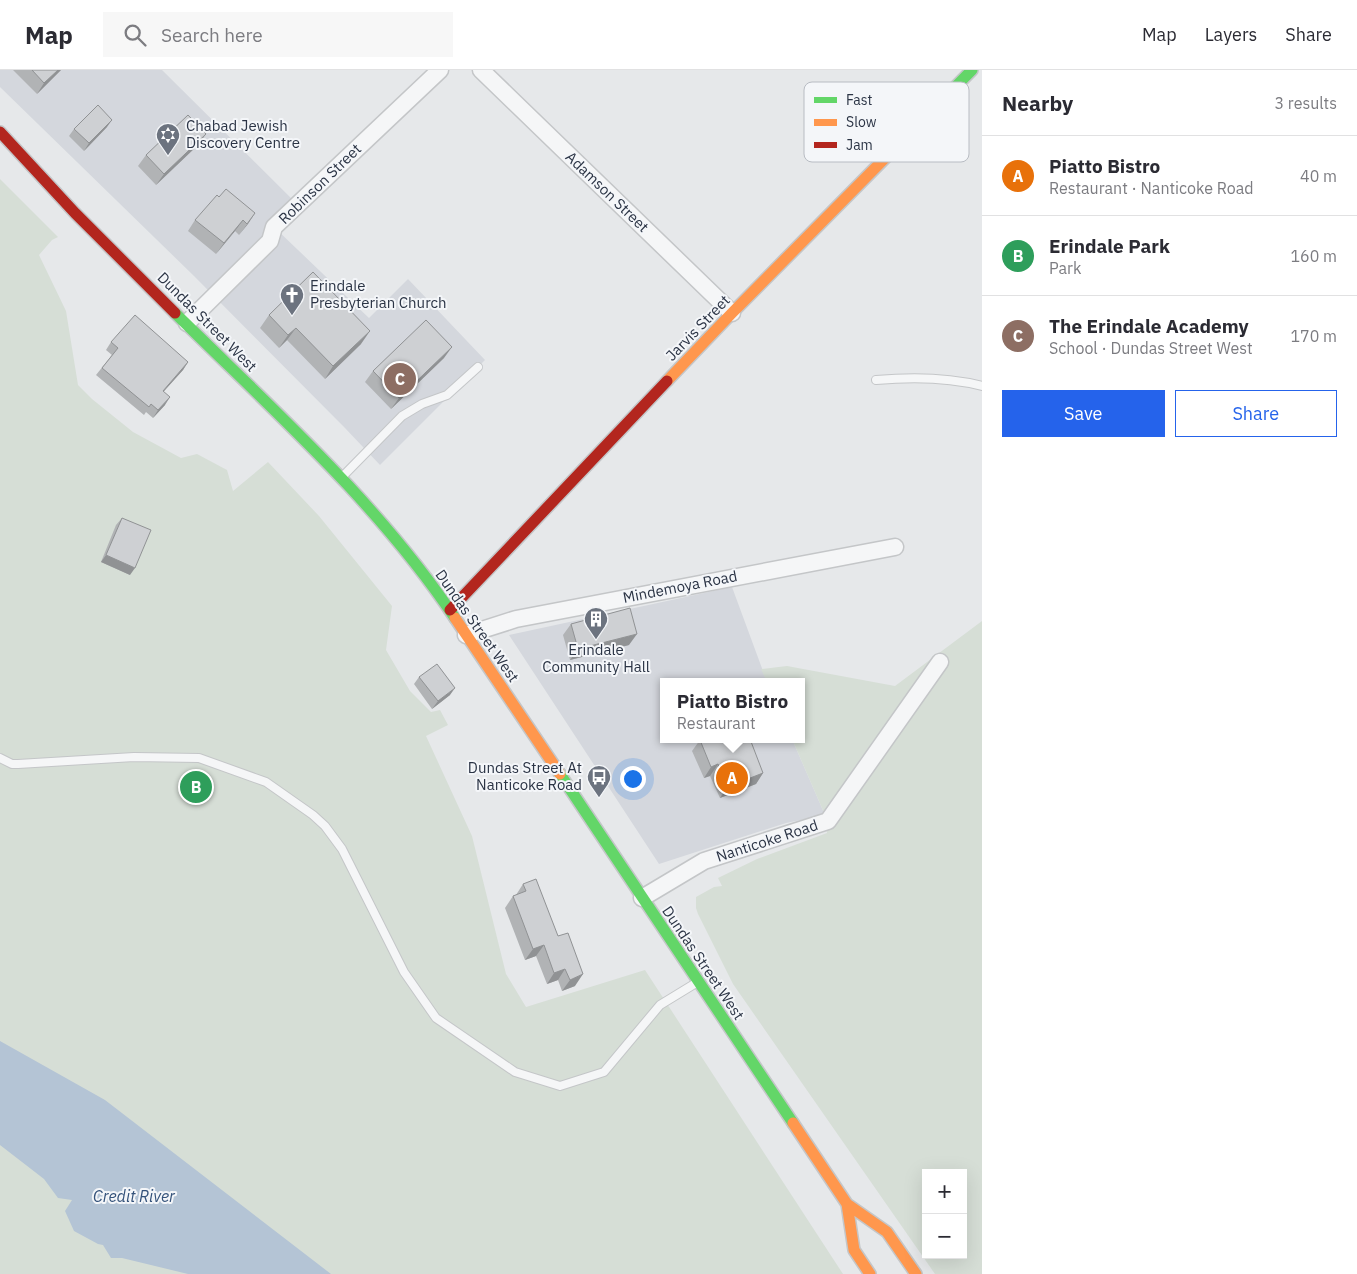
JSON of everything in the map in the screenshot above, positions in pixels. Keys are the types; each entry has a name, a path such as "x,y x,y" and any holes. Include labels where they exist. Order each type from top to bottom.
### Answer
{"main road":[{"name":"Jarvis Street","path":"960,82 972,70"},
{"name":"Dundas Street West","path":"0,132 75,213 283,420 326,460 378,519 450,610 847,1204 887,1232 916,1274"},
{"name":"Jarvis Street","path":"450,610 732,313 881,162"},
{"name":"Dundas Street West","path":"847,1204 854,1250 870,1274"}],"street":[{"name":"Robinson Street","path":"187,323 270,241 274,227 440,70"},
{"name":"Adamson Street","path":"482,70 732,313"},
{"name":"Mindemoya Road","path":"466,635 516,618 895,547"},
{"name":"Nanticoke Road","path":"642,898 704,861 828,821 940,662"}],"lane":[{"path":"342,478 402,416 422,404 447,395 478,367"},
{"path":"876,380 941,380 968,382 982,386"},
{"path":"0,758 18,764 134,757 199,758 266,782 313,815 325,826 342,849 404,972 436,1018 515,1072 560,1086 604,1072 660,1005 697,982"}],"shaded area":[{"path":"0,70 162,70 297,204 274,227 369,318 408,279 485,360 380,465 194,276 0,87"},
{"path":"0,179 58,237 52,240 39,255 66,311 78,385 92,399 133,432 181,458 197,454 227,470 233,491 268,462 319,516 392,606 386,650 410,691 431,712 440,710 448,725 426,736 472,836 506,974 526,1007 645,970 843,1274 0,1274"},
{"path":"732,587 766,678 660,678 660,743 794,743 825,815 786,823 659,864 509,635"},
{"path":"982,621 982,1274 935,1274 925,1259 967,1259 967,1169 922,1169 922,1255 733,984 698,914 696,897 714,887 722,886 718,878 757,859 827,833 825,815 794,743 805,743 805,678 765,678 761,669 787,666 895,686"}],"water":[{"name":"Credit River","path":"0,1041 105,1100 331,1274 188,1274 122,1258 111,1258 103,1245 74,1231 65,1211 72,1200 58,1198 44,1179 0,1145"}],"building":[{"path":"32,70 58,70 44,83"},
{"path":"98,105 112,120 89,143 74,129"},
{"name":"Chabad Jewish Discovery Centre","path":"188,115 206,134 164,174 146,155"},
{"path":"226,189 255,213 247,224 243,220 224,243 195,220 217,195 219,197"},
{"path":"313,272 370,331 333,366 296,328 288,335 269,315"},
{"path":"135,315 188,362 163,391 170,397 158,410 151,404 149,407 102,368 118,348 111,342"},
{"path":"426,320 452,347 399,398 373,371"},
{"path":"122,518 151,530 135,568 106,555"},
{"path":"630,608 637,634 578,649 571,624"},
{"path":"437,664 455,688 438,701 419,677"},
{"path":"701,743 752,743 763,773 727,787 718,764 711,767"},
{"path":"536,879 558,936 568,933 583,974 570,980 565,969 554,973 544,945 533,949 513,896 526,891 523,884"}],"traffic: fast":[{"path":"960,82 972,70"},
{"path":"175,313 323,459 393,535 455,618"},
{"path":"560,774 793,1123"}],"traffic: slow":[{"path":"667,381 881,162"},
{"path":"455,618 560,774"},
{"path":"793,1123 847,1204 887,1232 916,1274"},
{"path":"847,1204 854,1250 870,1274"}],"traffic: jam":[{"path":"0,132 75,213 175,313"},
{"path":"450,610 667,381"}],"place":[{"name":"Chabad Jewish Discovery Centre","path":"168,156"},
{"name":"Erindale Presbyterian Church","path":"292,316"},
{"name":"The Erindale Academy","path":"400,379"},
{"name":"Erindale Community Hall","path":"596,640"},
{"name":"Piatto Bistro","path":"732,778"},
{"name":"Erindale Park","path":"196,787"},
{"name":"Dundas Street At Nanticoke Road","path":"599,798"}]}
